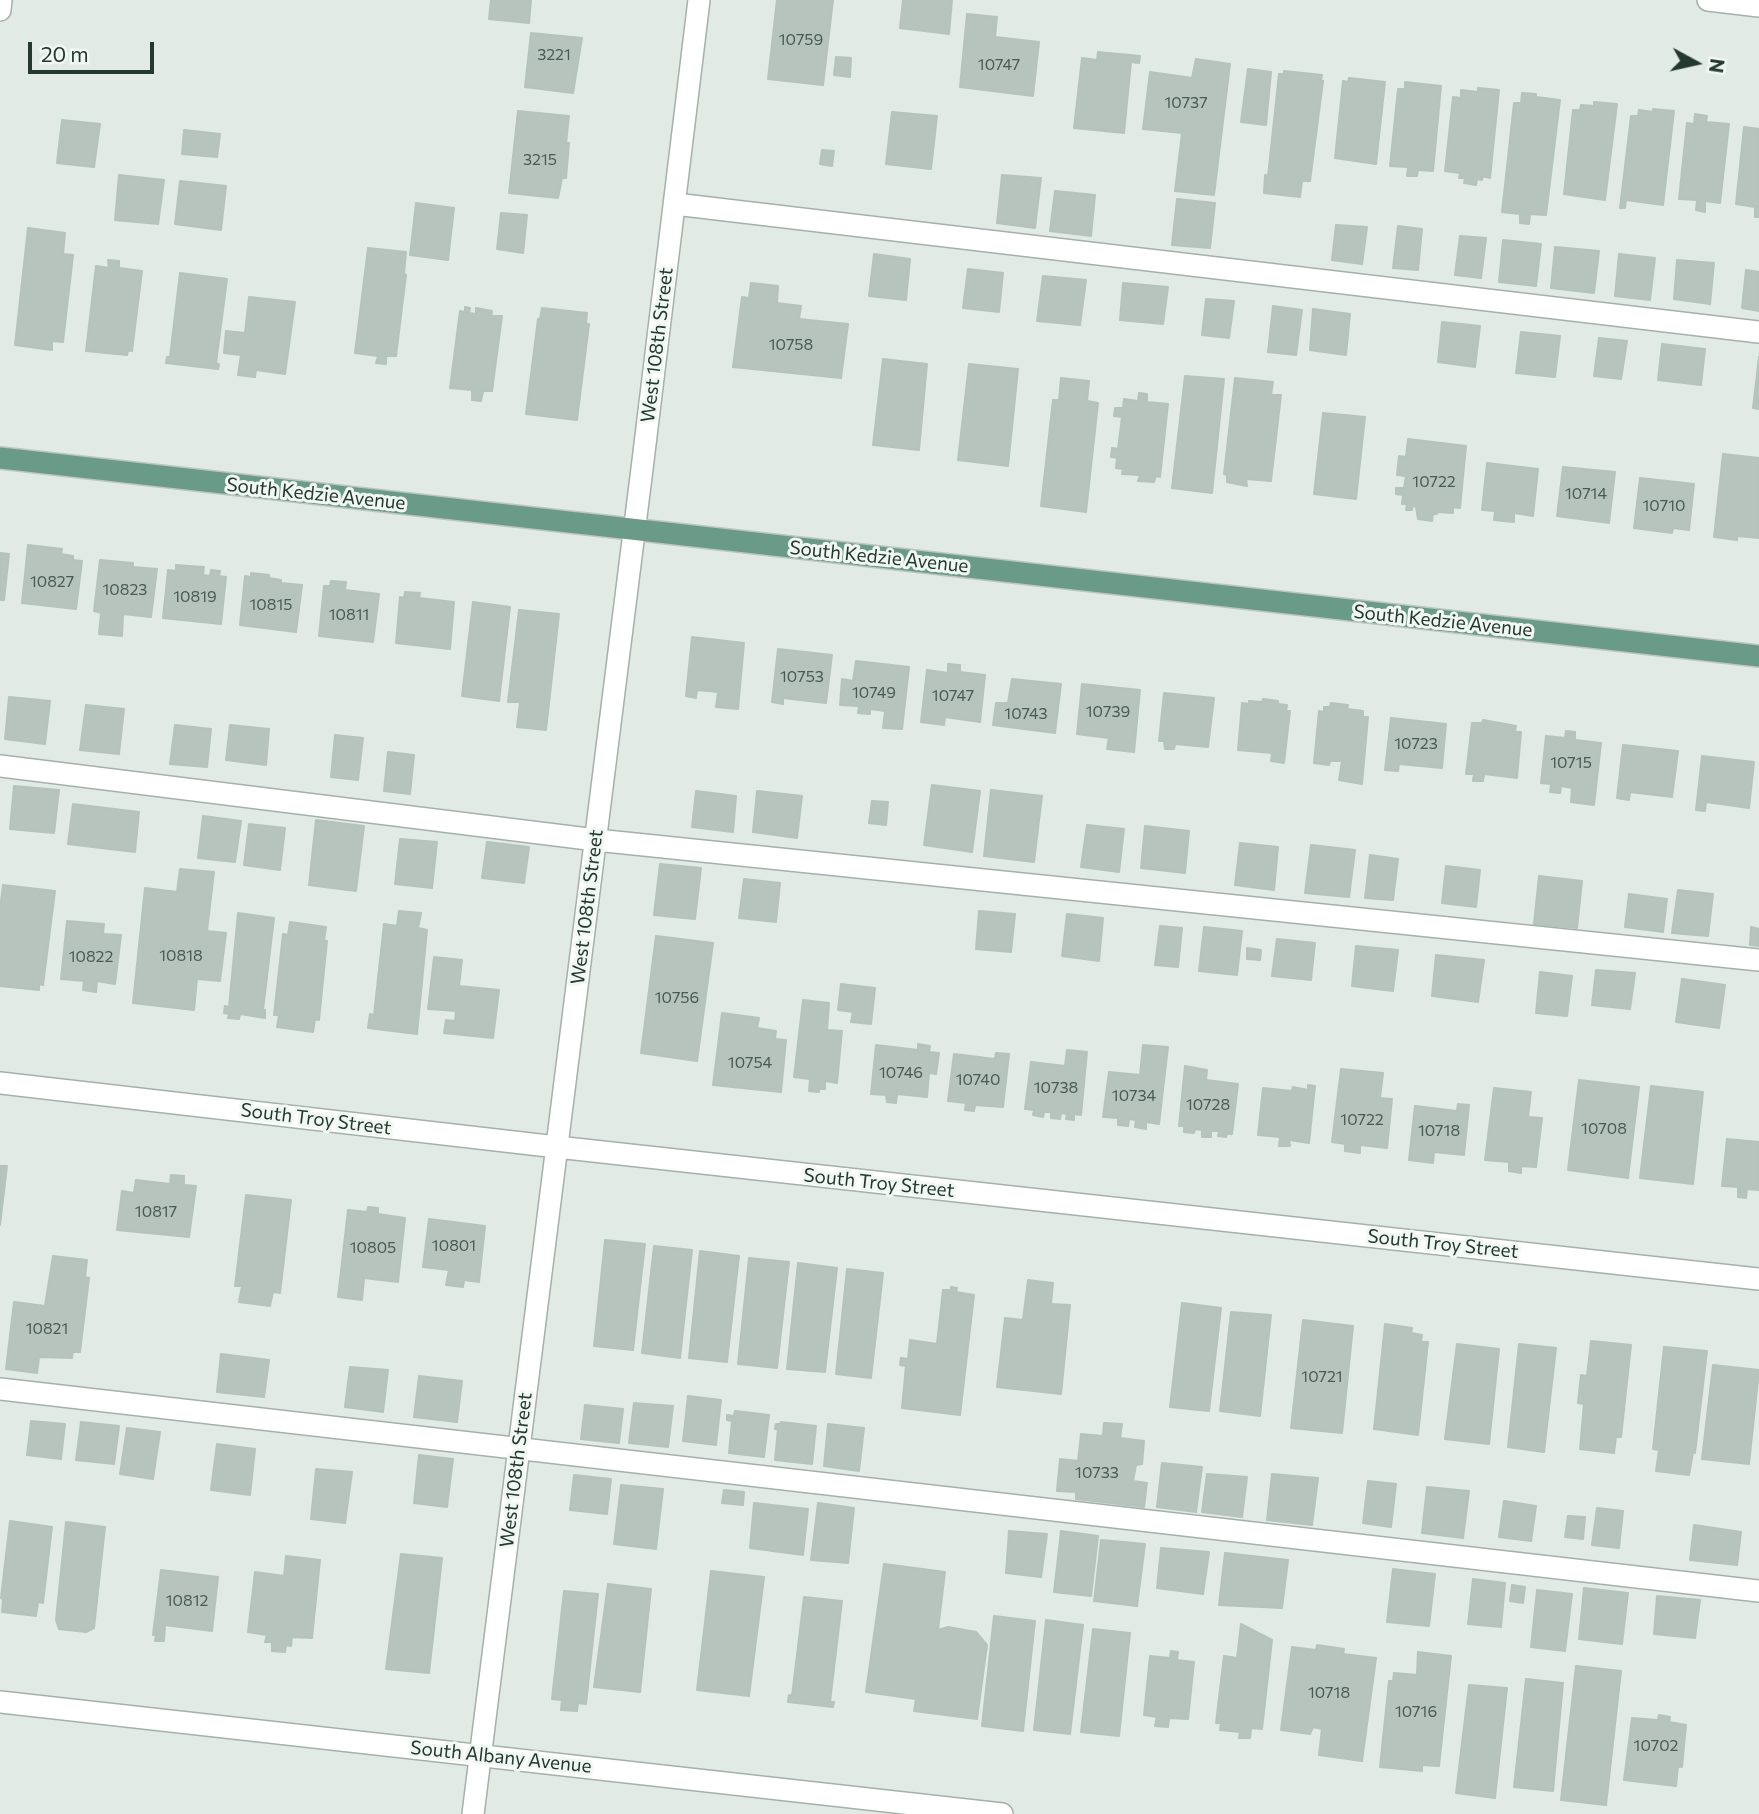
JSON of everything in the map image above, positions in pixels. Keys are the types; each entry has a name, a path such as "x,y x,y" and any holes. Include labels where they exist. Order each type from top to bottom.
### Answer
{"main road":[{"name":"South Kedzie Avenue","path":"0,458 1759,656"}],"street":[{"path":"0,10 1,0"},
{"name":"West 108th Street","path":"473,1814 699,0"},
{"path":"1708,0 1759,6"},
{"path":"675,204 1759,332"},
{"path":"0,766 596,840 1759,960"},
{"name":"South Troy Street","path":"0,1083 1759,1279"},
{"path":"0,1390 1759,1591"},
{"name":"South Albany Avenue","path":"0,1702 1002,1814"}],"building":[{"path":"491,0 531,0 529,23 489,19"},
{"path":"777,0 833,0 823,85 768,79"},
{"path":"903,0 952,0 949,34 900,28"},
{"path":"967,14 997,17 995,37 1039,42 1033,96 960,87"},
{"path":"531,33 582,38 573,93 525,87"},
{"path":"1098,52 1140,56 1139,63 1131,62 1124,133 1074,128 1082,58 1097,60"},
{"path":"836,57 851,58 850,77 834,75"},
{"path":"1196,59 1230,64 1214,195 1175,191 1182,133 1143,129 1150,72 1192,78"},
{"path":"1248,69 1271,72 1266,125 1241,122"},
{"path":"1284,71 1322,75 1323,81 1310,181 1302,181 1300,197 1264,193 1279,74 1284,74"},
{"path":"1349,78 1385,82 1376,164 1335,158 1343,81 1348,82"},
{"path":"1405,82 1441,86 1433,171 1418,170 1417,176 1407,176 1408,167 1390,166 1398,89 1405,89"},
{"path":"1478,88 1499,90 1490,178 1482,176 1482,180 1477,179 1476,185 1464,183 1465,178 1459,178 1460,173 1445,171 1453,97 1461,98 1461,90 1478,92"},
{"path":"1522,93 1560,100 1546,215 1530,214 1529,224 1520,223 1520,214 1502,212 1514,103 1521,103"},
{"path":"1594,102 1617,104 1605,200 1564,194 1573,110 1580,110 1581,105 1594,106"},
{"path":"1653,109 1674,111 1663,205 1626,200 1625,208 1620,208 1631,116 1638,116 1639,110 1653,112"},
{"path":"518,111 569,116 566,178 562,178 558,198 509,193"},
{"path":"892,112 937,116 931,169 886,164"},
{"path":"1695,114 1707,116 1706,122 1729,124 1720,203 1705,201 1705,212 1696,210 1697,200 1679,199 1687,123 1694,124"},
{"path":"62,120 100,124 94,167 57,163"},
{"path":"1744,127 1759,129 1759,217 1755,217 1755,207 1736,204"},
{"path":"184,130 220,134 217,157 182,154"},
{"path":"822,150 834,151 832,166 820,164"},
{"path":"119,175 164,180 158,224 115,220"},
{"path":"1002,175 1041,178 1035,228 997,223"},
{"path":"180,181 226,186 221,230 175,224"},
{"path":"1055,191 1095,195 1091,236 1050,231"},
{"path":"1177,199 1215,203 1210,248 1172,245"},
{"path":"416,203 454,208 448,260 410,255"},
{"path":"501,213 527,215 523,253 497,249"},
{"path":"1336,225 1367,227 1362,264 1332,260"},
{"path":"1398,226 1422,229 1418,270 1393,268"},
{"path":"28,228 65,233 63,254 73,255 63,342 52,341 52,350 15,345"},
{"path":"1460,236 1486,238 1481,278 1455,275"},
{"path":"1503,240 1541,244 1536,286 1499,282"},
{"path":"1555,247 1599,251 1594,293 1551,288"},
{"path":"368,248 406,252 406,275 396,356 386,356 386,364 376,363 378,356 355,353"},
{"path":"874,254 910,259 906,300 869,296"},
{"path":"1619,254 1655,258 1650,300 1615,296"},
{"path":"108,260 119,261 119,268 142,271 132,351 128,350 127,355 86,351 96,266 109,268"},
{"path":"1677,260 1714,263 1710,304 1674,299"},
{"path":"968,269 1003,273 999,312 963,308"},
{"path":"1746,270 1759,272 1759,311 1742,308"},
{"path":"180,273 227,279 216,363 219,364 218,369 166,363 167,357 170,357"},
{"path":"1043,276 1086,280 1080,325 1037,321"},
{"path":"751,283 778,286 777,303 801,306 799,319 848,324 841,378 733,367 742,297 749,298"},
{"path":"1123,283 1168,287 1163,324 1120,320"},
{"path":"249,297 295,302 285,374 256,370 255,377 238,375 241,355 224,353 226,331 245,333"},
{"path":"1206,299 1234,301 1229,338 1202,335"},
{"path":"1273,306 1302,310 1296,355 1268,352"},
{"path":"465,307 470,308 469,313 476,314 476,308 492,311 491,316 502,316 492,391 483,391 481,401 472,400 472,390 450,388 460,311 465,312"},
{"path":"542,308 587,313 586,324 589,324 577,420 526,414 538,319"},
{"path":"1313,309 1350,314 1346,355 1310,350"},
{"path":"1442,322 1480,326 1475,367 1438,362"},
{"path":"1521,332 1560,336 1555,377 1516,373"},
{"path":"1599,338 1627,341 1621,379 1594,376"},
{"path":"1662,344 1705,349 1701,385 1658,380"},
{"path":"1759,357 1759,409 1753,408"},
{"path":"883,359 927,364 919,450 873,445"},
{"path":"969,364 1018,369 1008,466 958,460"},
{"path":"1185,376 1224,379 1212,493 1172,488"},
{"path":"1061,378 1089,381 1087,401 1098,403 1086,512 1041,506 1053,400 1059,400"},
{"path":"1235,378 1273,382 1271,395 1281,395 1271,481 1246,479 1247,486 1227,482 1227,475 1224,474"},
{"path":"1139,393 1147,394 1147,402 1168,404 1160,477 1156,476 1154,482 1138,481 1140,475 1122,474 1123,469 1116,468 1117,458 1111,457 1112,448 1118,449 1122,417 1114,416 1115,408 1123,408 1124,399 1138,401"},
{"path":"1323,413 1365,417 1356,499 1314,494"},
{"path":"1408,439 1466,446 1460,508 1453,507 1453,513 1437,512 1433,514 1432,521 1418,519 1416,507 1412,506 1412,510 1406,510 1407,504 1402,504 1403,495 1396,494 1396,488 1404,488 1406,476 1397,475 1399,456 1406,457"},
{"path":"1723,454 1759,458 1759,538 1737,536 1737,540 1714,537"},
{"path":"1487,463 1538,469 1533,516 1514,513 1514,522 1494,520 1495,511 1482,510"},
{"path":"1563,467 1615,472 1609,523 1557,516"},
{"path":"1640,478 1694,484 1689,530 1673,528 1672,533 1634,528"},
{"path":"28,545 62,549 61,554 82,561 76,609 22,603"},
{"path":"0,553 9,554 4,600 0,600"},
{"path":"100,560 133,563 133,567 157,569 151,617 123,614 122,636 99,634 101,613 94,611"},
{"path":"176,565 204,567 203,575 210,576 211,570 220,571 219,576 226,577 221,624 163,618 168,570 176,571"},
{"path":"251,573 269,575 269,578 281,580 281,583 302,585 296,632 240,625 245,576 251,577"},
{"path":"331,581 346,582 345,590 379,594 373,642 319,636 324,586 330,586"},
{"path":"405,592 420,593 419,598 454,602 450,649 396,643 400,597 404,598"},
{"path":"473,602 510,607 499,701 462,696"},
{"path":"519,610 559,614 546,730 517,727 520,702 508,702"},
{"path":"692,637 744,643 738,709 716,707 718,692 697,690 696,698 686,696"},
{"path":"778,649 832,655 826,703 783,698 783,704 772,702"},
{"path":"856,661 909,667 902,729 883,728 885,711 870,709 870,714 858,713 859,706 840,705 842,679 853,681"},
{"path":"948,664 960,665 960,672 985,675 980,722 945,717 944,725 921,722 927,670 948,673"},
{"path":"1012,679 1061,684 1055,733 993,725 996,703 1008,703"},
{"path":"1082,684 1140,690 1134,752 1107,749 1109,738 1077,734"},
{"path":"1164,693 1214,698 1208,747 1175,744 1174,749 1165,749 1164,741 1159,741"},
{"path":"9,697 50,701 45,744 5,739"},
{"path":"1263,699 1287,705 1286,711 1290,711 1284,763 1271,761 1272,753 1238,750 1242,703 1262,702"},
{"path":"1331,703 1348,705 1347,709 1363,711 1363,717 1368,717 1362,784 1339,780 1342,761 1330,761 1329,765 1314,763 1319,711 1324,712 1324,707 1330,707"},
{"path":"86,705 124,709 119,754 80,750"},
{"path":"1391,718 1446,724 1442,768 1399,764 1398,771 1385,770"},
{"path":"1483,720 1516,726 1515,732 1521,732 1517,778 1484,774 1483,781 1473,781 1474,774 1466,774 1472,723 1482,723"},
{"path":"175,725 211,729 207,767 170,764"},
{"path":"230,725 269,729 266,765 226,760"},
{"path":"1566,731 1575,732 1575,740 1601,743 1594,805 1571,802 1572,788 1561,786 1560,793 1550,792 1551,784 1541,783 1546,736 1565,738"},
{"path":"335,735 363,738 358,780 331,777"},
{"path":"1623,745 1678,751 1672,797 1630,792 1629,800 1617,798"},
{"path":"388,752 414,755 410,794 384,791"},
{"path":"1702,756 1754,762 1749,808 1706,802 1705,811 1696,810"},
{"path":"932,785 980,791 972,852 924,845"},
{"path":"14,786 59,790 54,833 10,829"},
{"path":"991,790 1042,796 1034,862 984,856"},
{"path":"696,791 736,796 733,832 692,827"},
{"path":"757,791 802,796 797,838 753,832"},
{"path":"872,801 888,802 886,825 869,823"},
{"path":"73,804 139,812 135,852 68,844"},
{"path":"203,816 241,821 235,862 198,858"},
{"path":"316,820 364,826 356,891 309,885"},
{"path":"249,824 285,828 280,870 244,865"},
{"path":"1087,825 1124,829 1119,872 1081,867"},
{"path":"1145,826 1189,831 1185,873 1141,868"},
{"path":"400,839 437,842 432,888 395,884"},
{"path":"487,842 529,847 524,883 482,878"},
{"path":"1240,843 1278,847 1274,890 1235,885"},
{"path":"1311,845 1355,850 1349,897 1305,893"},
{"path":"1370,855 1398,859 1393,900 1365,898"},
{"path":"660,864 701,868 695,919 654,915"},
{"path":"1446,866 1480,870 1476,907 1442,903"},
{"path":"180,869 214,872 207,931 226,933 220,981 197,979 194,1010 133,1003 145,888 177,892"},
{"path":"1539,876 1582,881 1577,928 1534,924"},
{"path":"744,879 780,883 776,922 739,918"},
{"path":"3,885 55,891 43,985 39,984 39,990 0,986 0,910"},
{"path":"1678,890 1713,894 1708,936 1672,933"},
{"path":"1629,894 1667,899 1663,932 1625,927"},
{"path":"399,911 421,913 418,928 427,930 417,1034 368,1028 370,1014 374,1015 384,924 397,926"},
{"path":"979,911 1015,914 1011,952 976,949"},
{"path":"238,913 274,918 263,1010 265,1018 240,1014 239,1019 228,1018 229,1014 224,1013 225,1006 229,1007"},
{"path":"1067,914 1103,918 1099,961 1062,956"},
{"path":"67,921 104,924 103,934 121,935 115,984 97,981 96,992 83,990 84,981 61,979"},
{"path":"290,922 326,927 319,1020 315,1019 313,1032 277,1027 279,1015 274,1015 283,934 288,935"},
{"path":"1160,926 1182,928 1178,967 1155,965"},
{"path":"1204,927 1242,931 1237,975 1199,971"},
{"path":"1751,927 1759,929 1759,946 1750,945"},
{"path":"656,936 713,943 697,1061 641,1053"},
{"path":"1277,939 1315,943 1311,980 1272,976"},
{"path":"1356,946 1398,950 1393,991 1352,986"},
{"path":"1247,948 1261,950 1260,960 1247,959"},
{"path":"1436,955 1484,960 1478,1002 1432,996"},
{"path":"434,957 462,960 459,986 499,990 493,1038 444,1033 446,1020 455,1021 456,1011 428,1009"},
{"path":"1596,970 1635,973 1630,1009 1592,1005"},
{"path":"1540,972 1572,976 1567,1016 1536,1013"},
{"path":"1682,979 1725,985 1719,1028 1676,1022"},
{"path":"841,984 875,988 871,1024 851,1022 853,1012 838,1010"},
{"path":"803,1000 829,1003 827,1030 842,1031 837,1083 825,1081 825,1089 819,1089 819,1092 809,1091 810,1079 794,1077"},
{"path":"722,1013 759,1018 757,1028 776,1031 775,1039 786,1040 781,1092 713,1085"},
{"path":"918,1044 930,1046 929,1052 939,1053 936,1074 929,1073 927,1097 897,1094 896,1103 887,1102 886,1095 871,1094 876,1045 918,1050"},
{"path":"1143,1045 1168,1047 1159,1124 1146,1122 1146,1129 1135,1127 1136,1120 1129,1119 1128,1126 1118,1125 1118,1118 1103,1117 1109,1072 1140,1075"},
{"path":"1067,1050 1087,1052 1081,1115 1074,1114 1074,1120 1066,1119 1067,1114 1061,1113 1060,1119 1051,1118 1051,1112 1044,1112 1043,1117 1033,1115 1034,1110 1025,1109 1031,1062 1065,1066"},
{"path":"996,1053 1009,1054 1003,1107 975,1105 974,1111 965,1110 966,1103 948,1101 954,1054 995,1059"},
{"path":"1185,1066 1207,1070 1206,1080 1238,1084 1232,1134 1227,1134 1226,1137 1218,1136 1219,1131 1211,1131 1211,1137 1202,1137 1202,1130 1184,1132 1184,1126 1179,1126"},
{"path":"1341,1069 1383,1073 1380,1098 1392,1099 1387,1148 1360,1145 1360,1153 1345,1151 1345,1144 1332,1142"},
{"path":"1579,1080 1639,1087 1628,1178 1568,1170"},
{"path":"1308,1085 1315,1086 1309,1143 1289,1140 1290,1146 1279,1146 1280,1137 1258,1135 1263,1088 1292,1091 1293,1087 1308,1090"},
{"path":"1651,1086 1703,1092 1693,1184 1640,1178"},
{"path":"1494,1088 1531,1092 1528,1117 1542,1118 1536,1167 1521,1166 1521,1173 1509,1171 1509,1162 1485,1160"},
{"path":"1458,1104 1469,1105 1464,1155 1434,1152 1433,1163 1409,1160 1415,1106 1457,1111"},
{"path":"1727,1139 1759,1142 1759,1190 1747,1189 1746,1198 1738,1197 1738,1187 1722,1186"},
{"path":"0,1166 7,1166 0,1225"},
{"path":"171,1175 184,1176 184,1185 196,1186 189,1237 117,1230 122,1191 134,1193 136,1180 170,1184"},
{"path":"246,1195 291,1200 280,1293 273,1292 270,1306 239,1302 242,1286 235,1286"},
{"path":"368,1207 378,1208 378,1214 405,1218 398,1282 364,1278 362,1300 338,1297 348,1210 367,1212"},
{"path":"429,1219 485,1226 479,1282 464,1280 463,1287 446,1285 449,1270 423,1267"},
{"path":"605,1240 645,1244 633,1350 594,1346"},
{"path":"654,1246 692,1250 680,1358 642,1353"},
{"path":"700,1251 739,1256 727,1362 689,1358"},
{"path":"53,1256 87,1260 85,1277 89,1278 80,1352 73,1352 72,1358 39,1357 37,1373 6,1369 14,1302 45,1306"},
{"path":"749,1258 789,1262 777,1368 738,1364"},
{"path":"798,1263 837,1268 825,1372 787,1369"},
{"path":"847,1269 883,1273 871,1378 836,1374"},
{"path":"1028,1280 1053,1283 1051,1304 1070,1305 1061,1394 997,1387 1005,1318 1023,1320"},
{"path":"951,1287 957,1288 956,1292 974,1295 960,1415 902,1408 906,1366 900,1365 901,1358 908,1359 910,1340 937,1344 943,1290 951,1290"},
{"path":"1182,1303 1221,1308 1209,1411 1170,1407"},
{"path":"1231,1312 1271,1315 1260,1416 1220,1411"},
{"path":"1303,1320 1353,1326 1342,1433 1291,1428"},
{"path":"1385,1324 1412,1328 1411,1333 1422,1335 1421,1342 1428,1342 1418,1435 1374,1429"},
{"path":"1591,1341 1631,1345 1621,1437 1616,1437 1614,1453 1580,1449 1584,1404 1578,1403 1581,1375 1587,1376"},
{"path":"1457,1344 1499,1349 1489,1444 1445,1439"},
{"path":"1519,1344 1556,1348 1544,1452 1508,1447"},
{"path":"1664,1347 1707,1351 1695,1453 1693,1452 1689,1475 1656,1471 1659,1450 1653,1449"},
{"path":"221,1354 269,1360 264,1397 217,1392"},
{"path":"1713,1365 1759,1370 1749,1464 1702,1459"},
{"path":"350,1367 388,1370 383,1412 345,1407"},
{"path":"419,1376 462,1381 457,1422 414,1417"},
{"path":"688,1396 721,1400 716,1445 683,1441"},
{"path":"634,1403 673,1406 668,1447 629,1443"},
{"path":"585,1405 623,1409 619,1443 581,1439"},
{"path":"735,1411 769,1415 764,1457 729,1453 732,1421 727,1420 727,1415 734,1416"},
{"path":"31,1421 65,1424 61,1459 27,1455"},
{"path":"81,1422 119,1426 114,1464 76,1460"},
{"path":"781,1422 816,1426 812,1464 775,1460 778,1429 775,1429 776,1424"},
{"path":"1104,1423 1122,1424 1120,1438 1144,1441 1142,1464 1136,1465 1133,1481 1147,1483 1144,1507 1076,1499 1076,1492 1057,1491 1060,1459 1078,1461 1081,1434 1103,1436"},
{"path":"828,1424 864,1428 859,1471 824,1466"},
{"path":"127,1428 160,1432 153,1479 120,1474"},
{"path":"217,1444 255,1449 250,1495 211,1490"},
{"path":"419,1455 453,1459 447,1507 414,1503"},
{"path":"1162,1463 1202,1467 1196,1512 1157,1507"},
{"path":"316,1469 352,1472 345,1523 311,1519"},
{"path":"1207,1474 1247,1477 1242,1517 1202,1512"},
{"path":"1272,1474 1318,1478 1312,1525 1267,1520"},
{"path":"574,1475 611,1479 607,1514 570,1510"},
{"path":"1368,1481 1396,1484 1391,1527 1363,1523"},
{"path":"621,1485 663,1489 656,1549 614,1544"},
{"path":"1427,1487 1469,1491 1463,1538 1422,1533"},
{"path":"724,1490 744,1492 743,1505 722,1503"},
{"path":"1504,1501 1536,1506 1531,1541 1499,1537"},
{"path":"754,1503 808,1509 803,1555 750,1548"},
{"path":"818,1503 854,1508 848,1563 811,1560"},
{"path":"1597,1508 1623,1511 1619,1548 1592,1545"},
{"path":"1568,1516 1585,1517 1583,1539 1565,1537"},
{"path":"10,1521 52,1527 43,1603 38,1602 36,1616 2,1612 1,1598"},
{"path":"66,1522 105,1527 94,1628 86,1632 59,1629 56,1620"},
{"path":"1694,1525 1741,1532 1737,1565 1690,1560"},
{"path":"1009,1531 1047,1534 1041,1577 1006,1573"},
{"path":"1061,1531 1098,1536 1091,1596 1054,1592"},
{"path":"1101,1540 1145,1544 1137,1606 1094,1601"},
{"path":"1161,1548 1209,1552 1203,1594 1157,1588"},
{"path":"1225,1553 1288,1560 1282,1608 1219,1605"},
{"path":"401,1554 442,1558 429,1673 386,1669"},
{"path":"286,1556 320,1560 312,1638 292,1637 291,1646 286,1645 285,1652 272,1651 272,1642 265,1642 267,1635 248,1632 255,1572 284,1576"},
{"path":"884,1564 945,1572 938,1630 948,1627 976,1632 987,1645 977,1719 914,1711 916,1699 866,1692"},
{"path":"1393,1569 1435,1574 1429,1626 1387,1622"},
{"path":"161,1570 218,1577 212,1631 165,1625 164,1641 155,1641 156,1635 153,1635"},
{"path":"711,1571 764,1577 749,1696 697,1690"},
{"path":"1473,1579 1505,1583 1501,1627 1468,1624"},
{"path":"608,1584 651,1589 640,1692 594,1687"},
{"path":"1512,1585 1525,1587 1523,1603 1510,1601"},
{"path":"1584,1588 1628,1593 1622,1644 1579,1639"},
{"path":"1537,1590 1572,1594 1565,1651 1531,1647"},
{"path":"564,1591 598,1594 586,1704 578,1703 577,1711 561,1710 562,1700 552,1699"},
{"path":"1657,1596 1700,1600 1695,1638 1654,1634"},
{"path":"804,1597 842,1601 830,1702 834,1702 833,1707 788,1702 789,1695 792,1696"},
{"path":"994,1616 1035,1621 1023,1731 982,1726"},
{"path":"1046,1620 1083,1625 1070,1734 1034,1730"},
{"path":"1241,1624 1272,1640 1262,1729 1251,1728 1250,1738 1239,1738 1240,1732 1220,1730 1221,1723 1216,1723 1224,1656 1237,1658"},
{"path":"1093,1629 1130,1633 1119,1736 1081,1732"},
{"path":"1317,1645 1344,1649 1343,1654 1376,1658 1362,1761 1319,1755 1322,1729 1313,1727 1310,1734 1281,1730 1292,1647 1316,1650"},
{"path":"1171,1651 1178,1652 1177,1660 1194,1662 1188,1719 1169,1718 1168,1727 1155,1726 1157,1717 1144,1715 1150,1656 1170,1658"},
{"path":"1418,1652 1451,1656 1439,1766 1422,1765 1422,1771 1380,1767 1389,1681 1393,1681 1394,1673 1417,1675"},
{"path":"1576,1666 1621,1671 1606,1805 1561,1800"},
{"path":"1526,1679 1563,1683 1553,1791 1514,1787"},
{"path":"1469,1685 1507,1688 1495,1798 1456,1793"},
{"path":"1659,1715 1670,1717 1669,1722 1686,1725 1682,1767 1678,1766 1676,1786 1624,1780 1632,1718 1658,1720"}]}
